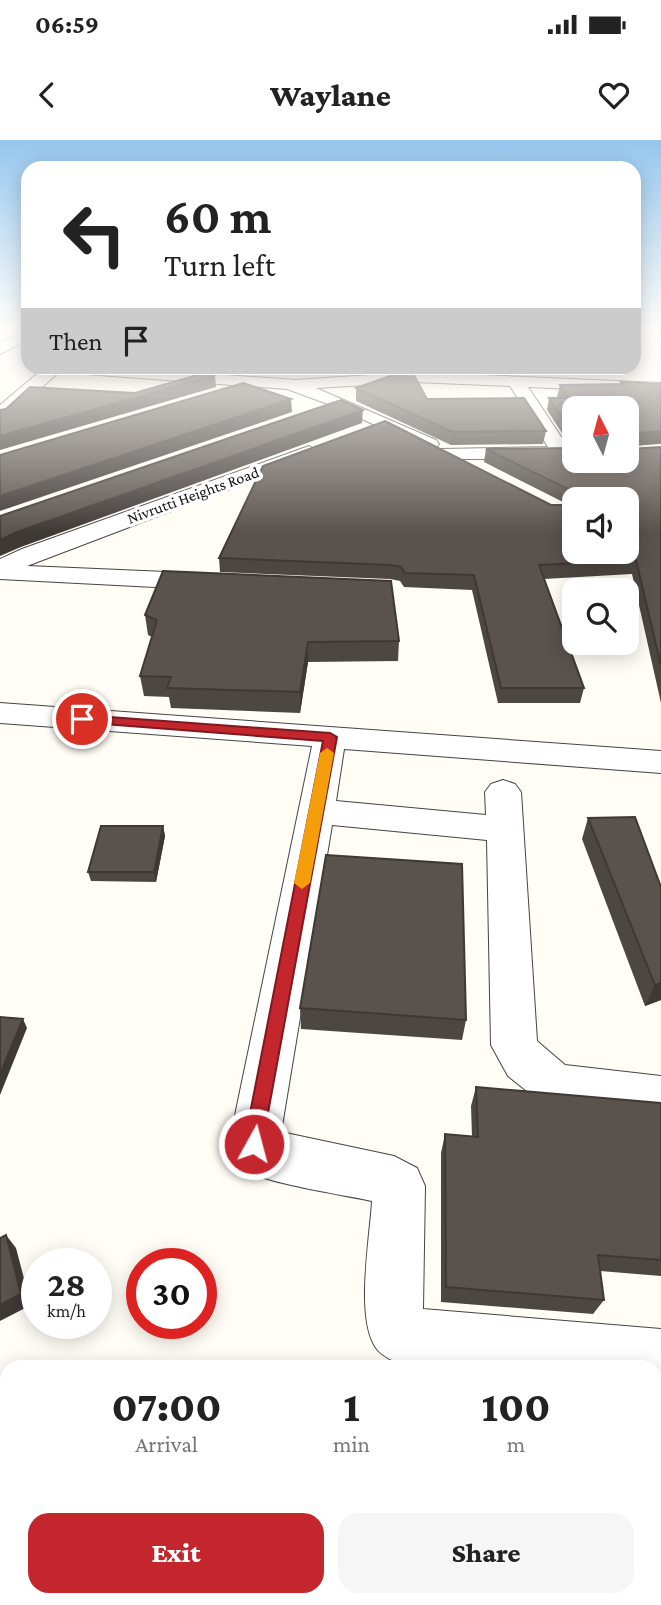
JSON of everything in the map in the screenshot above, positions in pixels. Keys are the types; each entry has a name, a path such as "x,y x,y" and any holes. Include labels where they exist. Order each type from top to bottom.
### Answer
{"street":[{"path":"0,415 21,396"},
{"path":"324,396 386,423 485,473"},
{"path":"526,396 562,445"},
{"path":"316,412 342,403"},
{"path":"361,433 386,423"},
{"name":"Nivrutti Heights Road","path":"0,570 31,554 335,442"},
{"path":"448,453 562,453"},
{"path":"0,570 237,583"},
{"path":"0,713 661,762"},
{"path":"330,737 254,1144 261,1152 394,1181 399,1186 394,1319 397,1328 409,1337 661,1359"},
{"path":"316,811 504,811 514,1045 524,1061 555,1085 661,1098"}],"building":[{"path":"20,396 140,396 0,436 0,410 6,409"},
{"path":"198,396 283,396 291,399 0,496 0,455"},
{"path":"374,396 524,398 546,431 452,432"},
{"path":"639,396 661,396 661,431 639,433"},
{"path":"549,398 562,398 562,417"},
{"path":"341,400 363,410 0,540 0,516"},
{"path":"385,421 551,505 562,505 562,564 539,565 562,628 562,655 572,655 584,688 501,688 474,575 405,573 401,567 391,565 219,558 263,466"},
{"path":"661,447 661,666 637,564 639,487 564,487 486,449 562,448 562,473 639,473 639,448"},
{"path":"163,571 391,581 399,641 308,642 300,692 167,688 171,677 140,676 157,620 145,615"},
{"path":"635,817 661,887 661,983 655,985 588,818"},
{"path":"101,826 163,826 154,872 88,872"},
{"path":"326,855 462,864 466,1020 300,1008"},
{"path":"0,1017 23,1019 0,1074"},
{"path":"476,1087 661,1103 661,1260 598,1255 604,1300 446,1287 445,1134 478,1137"},
{"path":"6,1235 21,1294 0,1305 0,1238"}],"slow traffic":[{"path":"302,883 327,753"}],"route":[{"path":"82,719 330,737 253,1134 254,1144"}]}
